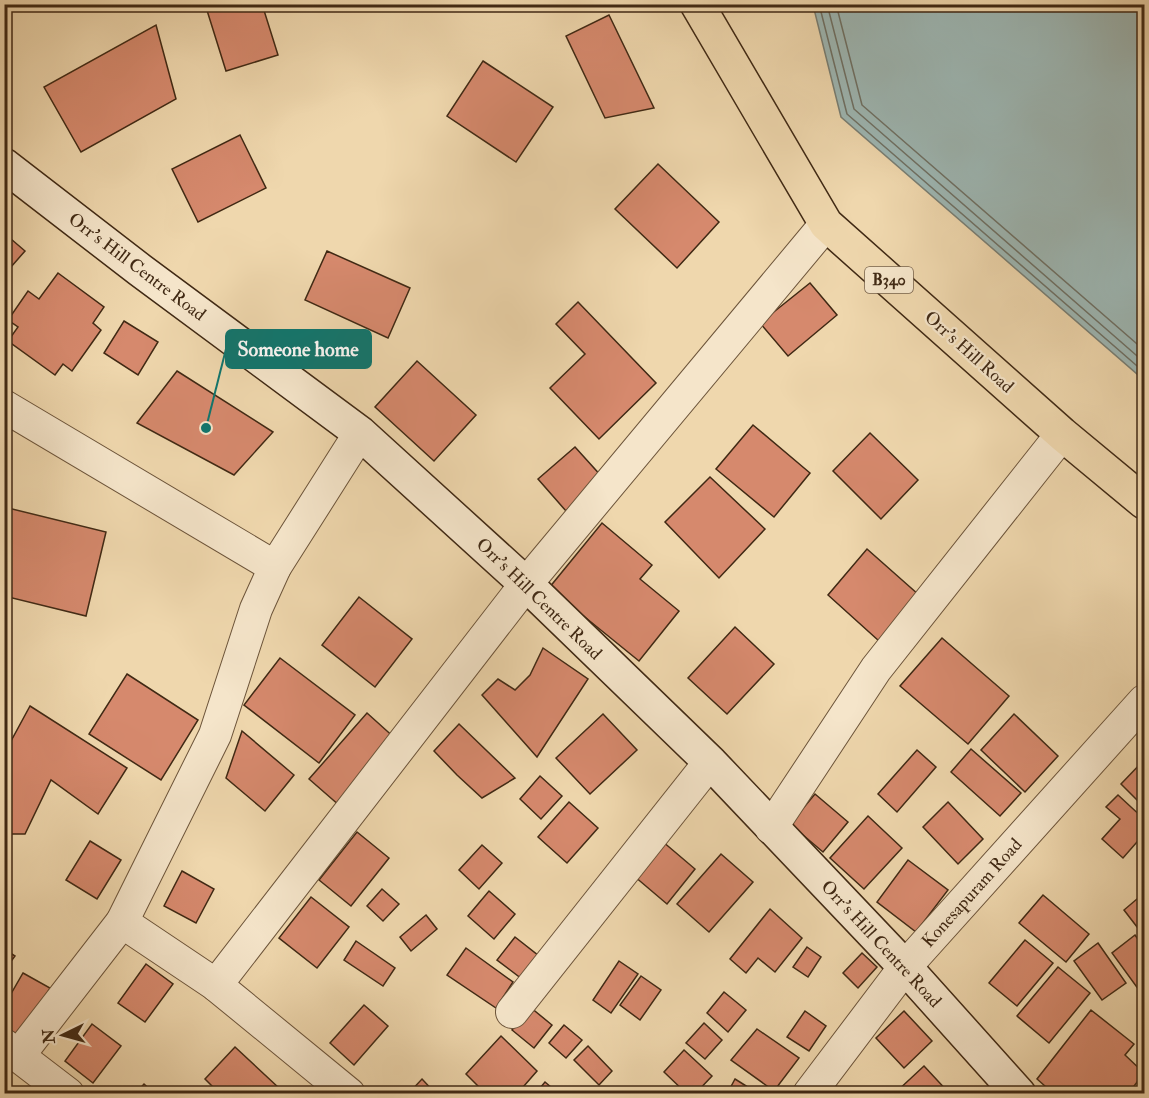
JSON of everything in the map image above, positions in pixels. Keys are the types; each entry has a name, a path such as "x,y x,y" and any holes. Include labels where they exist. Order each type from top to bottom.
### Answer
{"main road":[{"name":"Orr’s Hill Road","path":"697,4 826,224 1062,434 1144,502"}],"street":[{"name":"Orr's Hill Centre Road","path":"4,165 140,270 360,433 526,584 710,762 905,966 1019,1094"},
{"path":"216,985 526,584 826,224"},
{"path":"4,406 275,567"},
{"path":"68,1094 12,1049 122,922 215,735 256,609 275,567 360,433"},
{"path":"771,828 876,669 1062,434"},
{"name":"Konesapuram Road","path":"809,1094 905,966 1144,701"},
{"path":"512,1012 710,762"},
{"path":"122,922 216,985 350,1094"}],"water":[{"path":"813,5 1144,5 1144,380 841,117"}],"building":[{"path":"205,4 262,4 278,55 226,71"},
{"path":"609,15 654,108 605,118 566,36"},
{"path":"156,25 176,99 81,152 44,87"},
{"path":"483,61 553,107 516,162 447,116"},
{"path":"240,135 266,188 198,222 172,169"},
{"path":"658,164 719,222 677,268 615,209"},
{"path":"4,233 25,251 4,275"},
{"path":"327,251 410,288 388,338 305,300"},
{"path":"58,273 104,307 93,323 101,330 72,371 63,364 55,375 8,341 18,327 8,320 28,291 39,299"},
{"path":"810,283 837,315 788,356 760,323"},
{"path":"578,302 656,383 599,439 550,388 585,354 556,324"},
{"path":"124,321 158,342 138,375 104,353"},
{"path":"417,361 476,415 434,461 375,407"},
{"path":"177,371 273,432 234,475 137,423"},
{"path":"753,425 810,473 774,517 716,469"},
{"path":"870,433 918,480 881,519 833,471"},
{"path":"575,447 603,478 566,511 538,479"},
{"path":"710,477 765,529 719,578 665,522"},
{"path":"4,507 106,532 86,616 4,596"},
{"path":"602,523 652,565 640,579 679,611 639,661 549,588"},
{"path":"867,549 919,595 879,641 828,595"},
{"path":"359,597 412,639 375,687 322,645"},
{"path":"735,627 774,664 727,714 688,678"},
{"path":"942,638 1009,696 968,744 900,686"},
{"path":"543,648 588,679 537,757 482,695 498,679 515,690 530,675"},
{"path":"280,658 355,715 319,763 244,705"},
{"path":"127,674 198,720 161,780 89,734"},
{"path":"30,706 127,768 98,814 51,780 25,834 4,834 4,754"},
{"path":"367,713 397,740 340,806 309,779"},
{"path":"603,714 637,750 590,794 556,758"},
{"path":"1014,714 1058,756 1025,792 981,750"},
{"path":"459,724 515,778 482,798 457,775 434,751"},
{"path":"242,731 294,775 265,811 226,778"},
{"path":"971,749 1021,793 1000,816 951,772"},
{"path":"917,750 936,767 897,812 878,794"},
{"path":"1144,760 1144,804 1143,806 1121,784"},
{"path":"540,776 562,796 541,819 520,799"},
{"path":"815,794 848,822 823,852 790,824"},
{"path":"1118,795 1144,819 1144,834 1123,858 1102,839 1120,819 1106,807"},
{"path":"569,802 598,828 567,863 538,837"},
{"path":"948,802 983,839 958,864 923,827"},
{"path":"868,816 902,848 864,889 830,858"},
{"path":"357,832 389,858 351,906 319,880"},
{"path":"90,841 121,860 97,899 66,880"},
{"path":"662,841 695,869 667,904 634,876"},
{"path":"482,845 502,863 479,889 459,870"},
{"path":"721,854 753,882 709,932 677,904"},
{"path":"908,860 948,890 916,932 877,902"},
{"path":"182,871 214,889 196,923 164,906"},
{"path":"382,889 399,904 383,921 367,906"},
{"path":"489,891 515,914 494,939 468,916"},
{"path":"1144,893 1144,936 1124,910"},
{"path":"1043,895 1089,934 1066,962 1019,923"},
{"path":"311,897 349,927 317,968 279,938"},
{"path":"770,909 802,938 775,972 758,958 746,973 730,959"},
{"path":"426,915 437,929 411,951 400,937"},
{"path":"1135,935 1144,948 1144,997 1112,953"},
{"path":"515,937 539,956 522,979 497,960"},
{"path":"1025,940 1053,963 1017,1006 989,983"},
{"path":"356,941 395,968 383,986 344,960"},
{"path":"1098,943 1126,983 1102,1000 1074,961"},
{"path":"807,947 821,957 808,977 793,967"},
{"path":"466,948 513,982 496,1008 447,975"},
{"path":"4,949 15,956 4,971"},
{"path":"862,953 877,967 858,988 843,973"},
{"path":"619,961 638,974 611,1013 593,1000"},
{"path":"146,964 173,984 145,1022 118,1003"},
{"path":"1058,967 1090,993 1049,1043 1017,1016"},
{"path":"23,973 50,988 22,1037 4,1027 4,1006"},
{"path":"641,976 661,990 640,1020 620,1005"},
{"path":"724,992 746,1010 728,1032 707,1013"},
{"path":"364,1005 388,1026 354,1065 330,1043"},
{"path":"530,1007 552,1025 534,1048 512,1030"},
{"path":"1091,1010 1134,1044 1125,1055 1144,1073 1128,1094 1054,1094 1037,1079"},
{"path":"805,1011 826,1026 809,1051 787,1037"},
{"path":"904,1011 932,1041 904,1068 876,1038"},
{"path":"704,1023 722,1040 705,1059 686,1043"},
{"path":"92,1024 121,1046 93,1083 65,1061"},
{"path":"564,1025 582,1040 566,1058 549,1043"},
{"path":"757,1029 799,1058 774,1091 731,1060"},
{"path":"501,1036 537,1071 517,1094 486,1094 466,1074"},
{"path":"588,1046 612,1071 599,1085 574,1060"},
{"path":"235,1047 279,1088 274,1094 220,1094 205,1079"},
{"path":"684,1050 712,1076 695,1094 687,1094 664,1072"},
{"path":"924,1066 950,1094 895,1094 895,1093"},
{"path":"422,1079 436,1094 408,1094"},
{"path":"735,1079 759,1094 727,1094"},
{"path":"545,1082 559,1094 535,1094"},
{"path":"144,1084 155,1094 135,1094"}],"place":[{"name":"Someone home","path":"206,428"}]}
